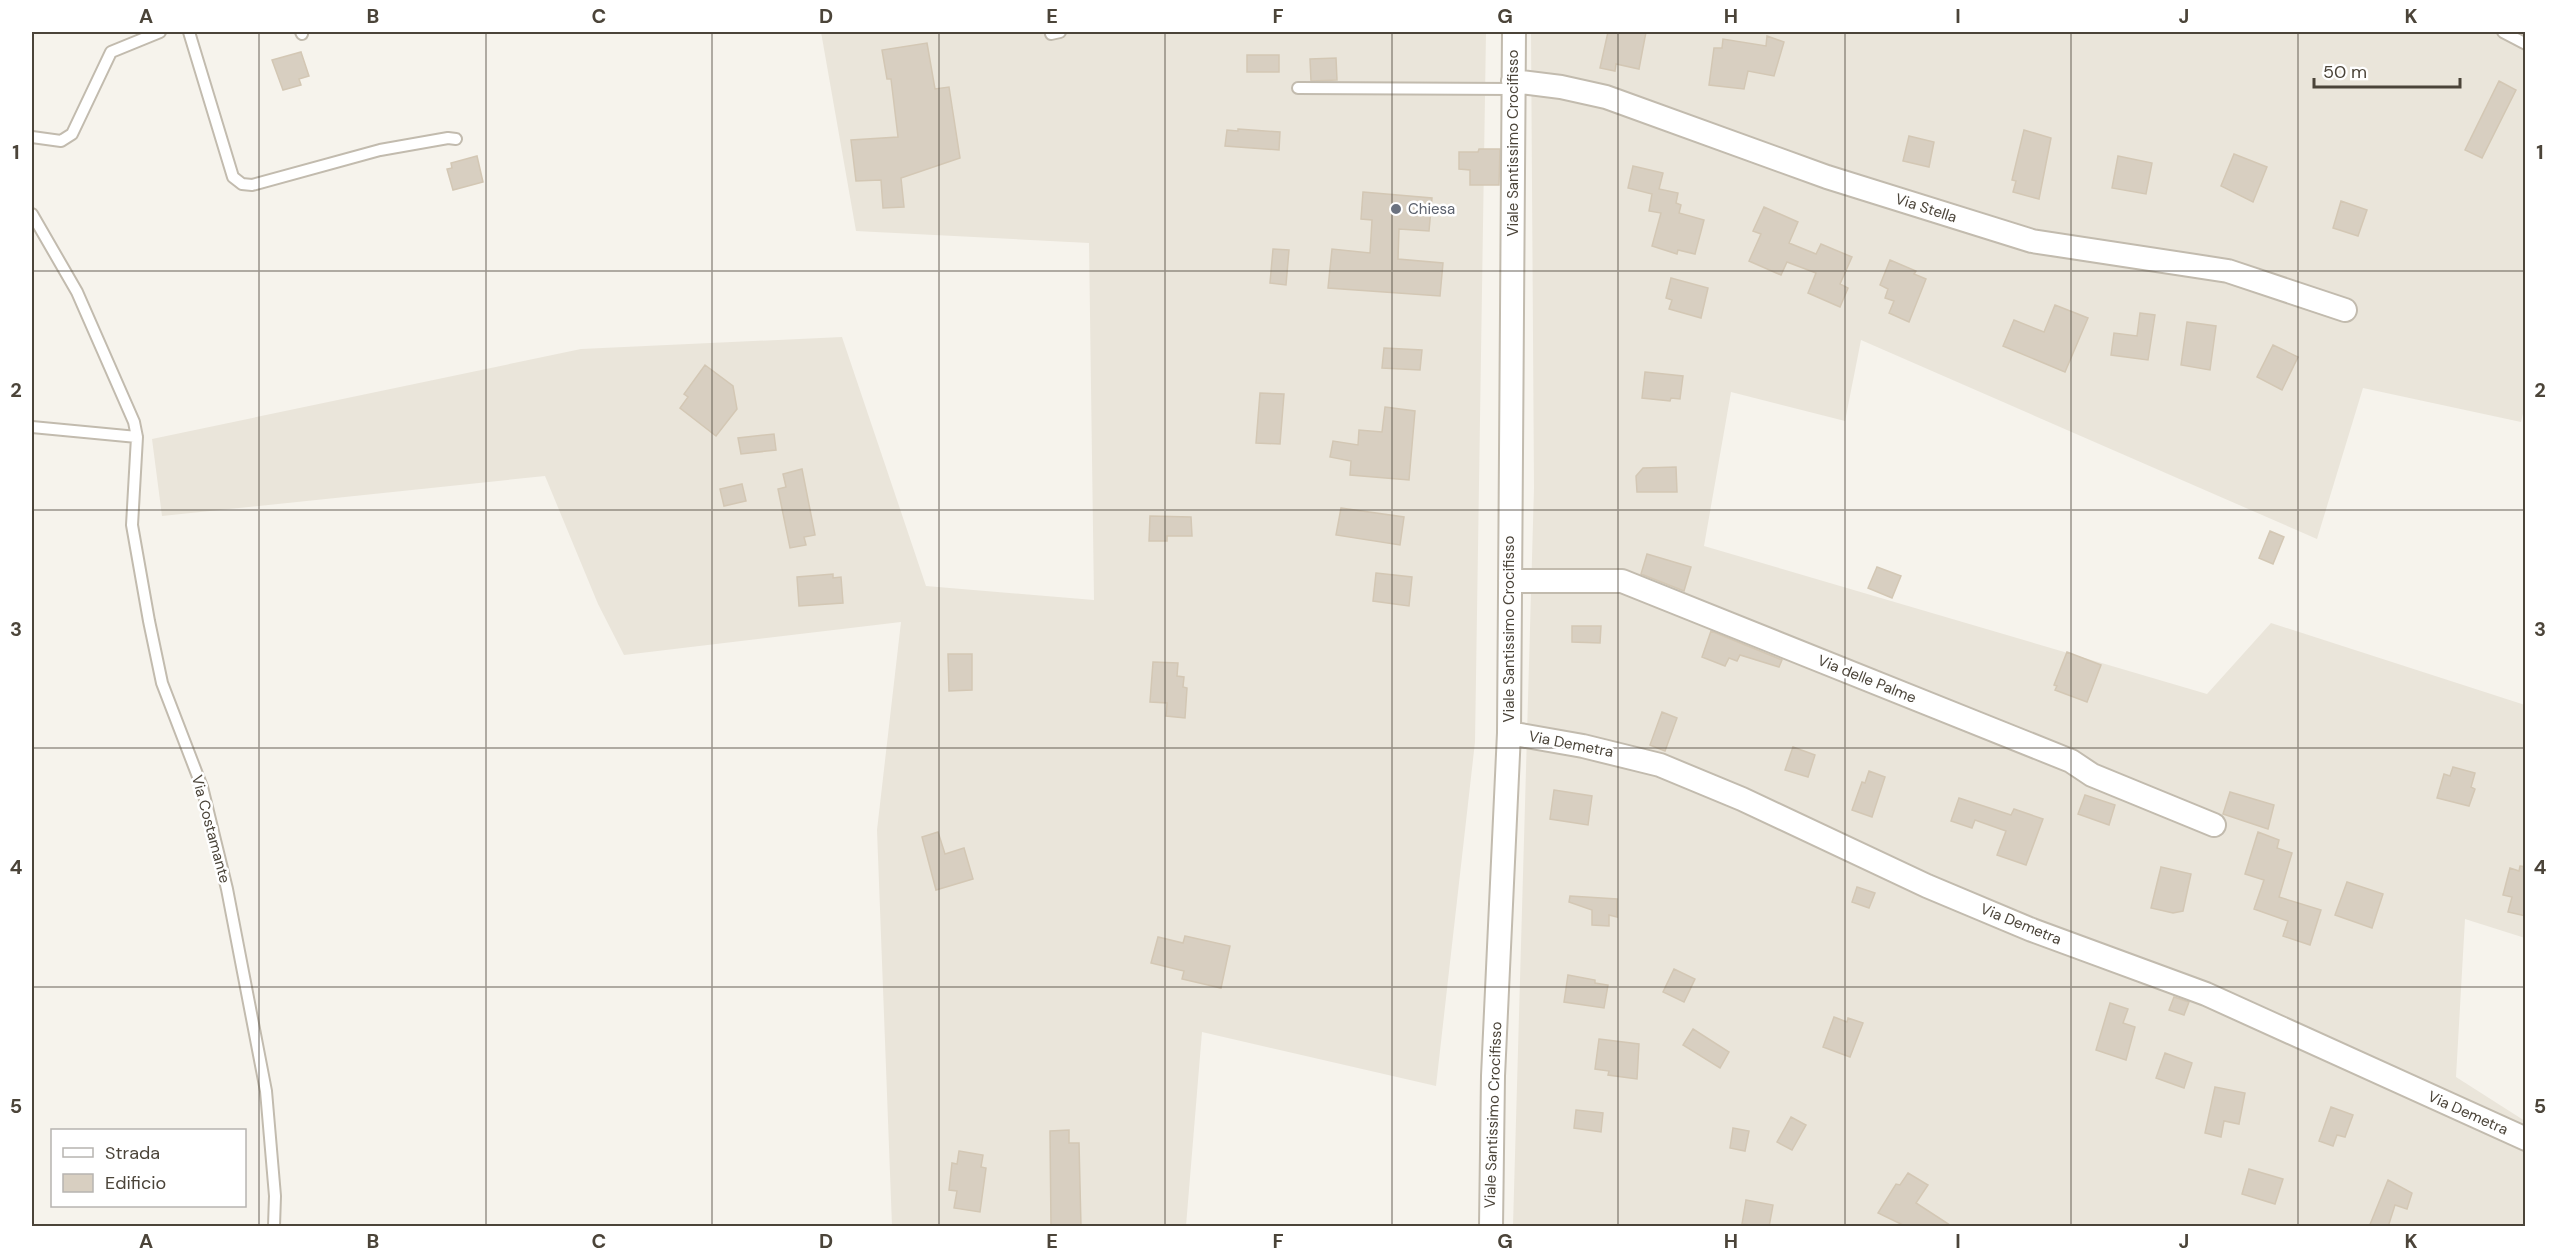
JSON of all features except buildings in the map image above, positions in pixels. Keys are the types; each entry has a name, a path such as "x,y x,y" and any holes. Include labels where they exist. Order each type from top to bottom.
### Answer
{"street":[{"name":"Viale Santissimo Crocifisso","path":"1491,1227 1493,1076 1509,733 1514,32"},
{"name":"Via Stella","path":"1513,85 1561,87 1606,97 1827,177 2032,241 2228,271 2345,309"},
{"name":"Via delle Palme","path":"1510,581 1622,581 2071,761 2092,775 2214,825"},
{"name":"Via Demetra","path":"1509,733 1583,746 1660,765 1742,799 1927,886 2032,930 2206,994 2526,1139"}],"lane":[{"path":"32,137 61,141 72,134 111,52 160,32"},
{"path":"189,32 233,177 242,184 252,185 380,150 448,138 456,139"},
{"path":"2504,32 2526,44"},
{"path":"1298,88 1513,85"},
{"name":"Via Costamante","path":"32,214 77,292 134,422 137,437 132,525 148,621 162,683 202,787 227,889 266,1091 275,1196 274,1227"},
{"path":"32,427 137,437"}],"shaded area":[{"path":"821,32 1486,32 1475,742 1436,1086 1202,1032 1186,1226 892,1226 877,830 901,622 624,655 598,604 545,476 162,516 152,439 581,349 842,337 926,586 1094,600 1089,243 856,231"},
{"path":"1531,32 2525,32 2526,401 2521,422 2363,388 2317,539 1861,340 1845,421 1731,392 1704,546 2207,694 2271,623 2525,705 2525,938 2465,919 2456,1077 2525,1121 2525,1226 1513,1226 1534,488"}],"place":[{"name":"Chiesa","path":"1396,209"}]}
